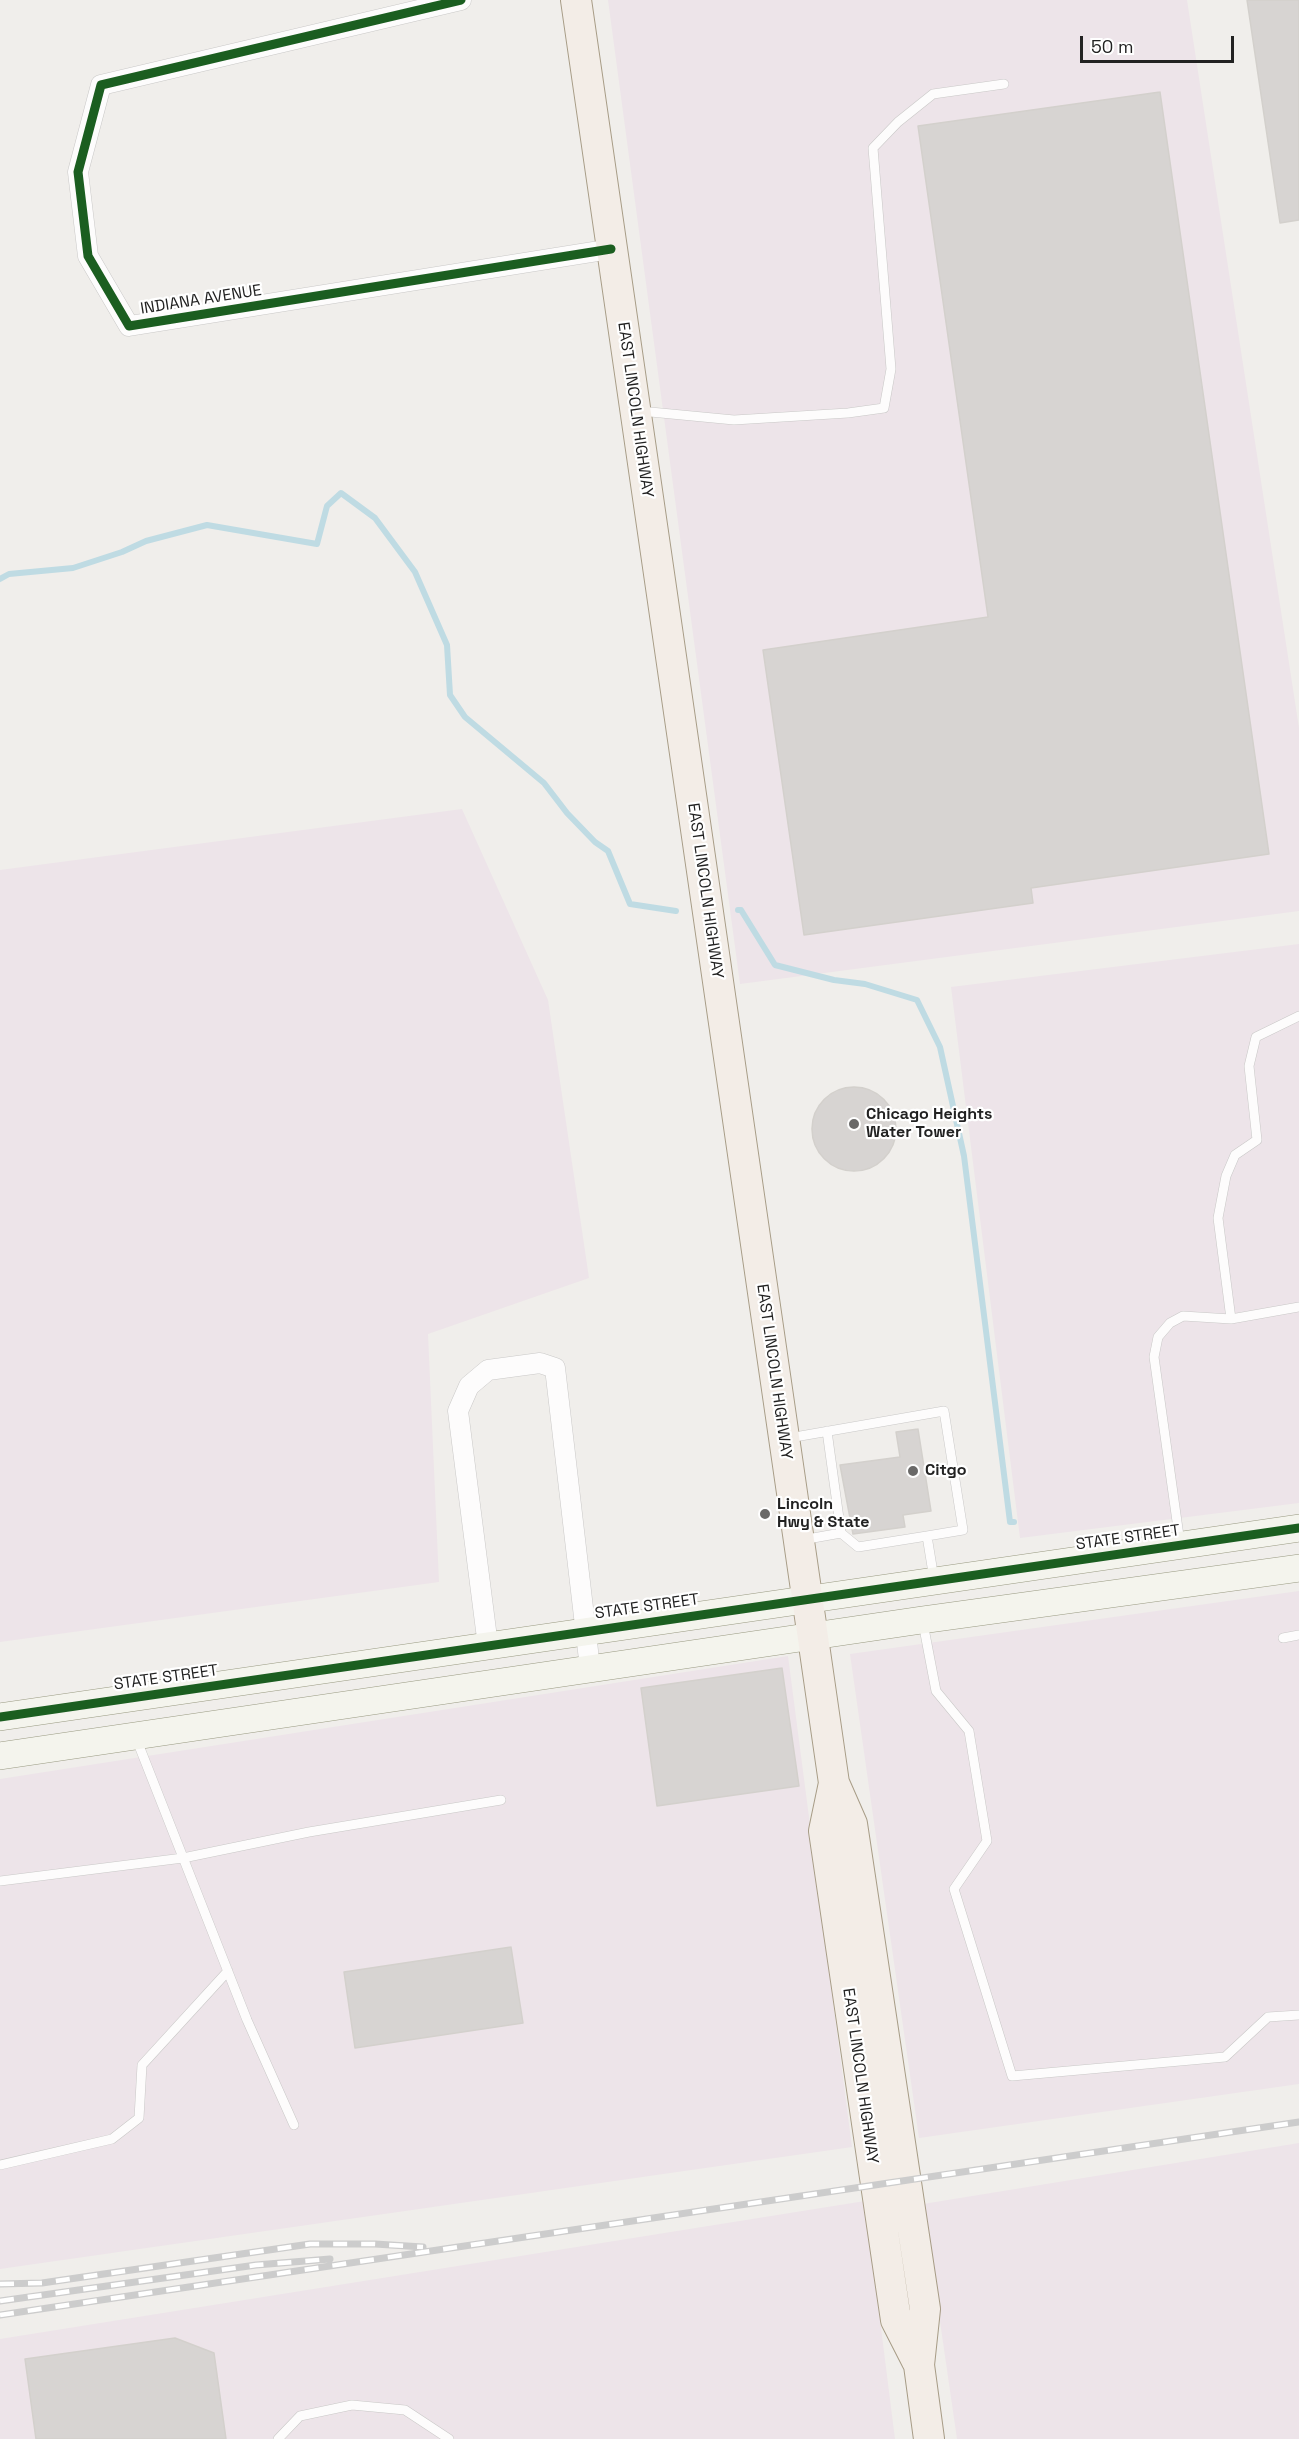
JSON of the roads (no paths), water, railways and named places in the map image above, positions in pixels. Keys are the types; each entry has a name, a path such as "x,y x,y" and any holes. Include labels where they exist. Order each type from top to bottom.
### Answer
{"main road":[{"name":"EAST LINCOLN HIGHWAY","path":"576,0 834,1782 852,1824 925,2309 919,2366 929,2439"}],"street":[{"name":"INDIANA AVENUE","path":"461,0 100,86 78,172 85,235 88,256 129,326 612,249"},
{"path":"488,1646 458,1411 469,1386 488,1370 540,1363 555,1368 590,1668"},
{"name":"STATE STREET","path":"0,1717 1299,1528"},
{"path":"0,1756 590,1668 1299,1568"}],"lane":[{"path":"635,410 734,420 848,414 884,408 891,369 873,148 898,122 933,94 1004,84"},
{"path":"1231,1318 1218,1218 1226,1176 1235,1155 1257,1140 1249,1066 1256,1037 1299,1016"},
{"path":"1181,1545 1154,1358 1158,1337 1170,1323 1183,1317 1231,1318 1299,1307"},
{"path":"784,1439 827,1431 944,1411 963,1530 858,1547 841,1533 827,1431"},
{"path":"799,1541 841,1533"},
{"path":"927,1536 934,1582"},
{"path":"922,1620 936,1691 969,1731 987,1841 954,1889 1012,2076 1225,2057 1269,2017 1299,2015"},
{"path":"1283,1638 1299,1635"},
{"path":"135,1736 228,1971 294,2125"},
{"path":"0,1881 183,1858 309,1832 501,1800"},
{"path":"0,2165 112,2139 139,2118 142,2066 228,1971"},
{"path":"278,2439 300,2416 352,2405 405,2410 449,2439"}],"waterway":[{"path":"0,579 9,574 73,568 122,552 146,541 207,525 317,544 327,506 341,493 375,518 415,572 447,645 450,695 465,717 544,783 567,813 595,842 608,851 630,904 676,911"},
{"path":"738,910 741,910 775,965 834,980 865,984 917,1000 940,1047 964,1156 1010,1522 1014,1522"}],"railway":[{"path":"0,2315 1299,2122"},
{"path":"0,2284 42,2283 310,2244 423,2247"},
{"path":"0,2301 256,2265 330,2259"}],"place":[{"name":"Chicago Heights Water Tower","path":"854,1124"},
{"name":"Citgo","path":"913,1471"},
{"name":"Lincoln Hwy & State","path":"765,1514"}]}
